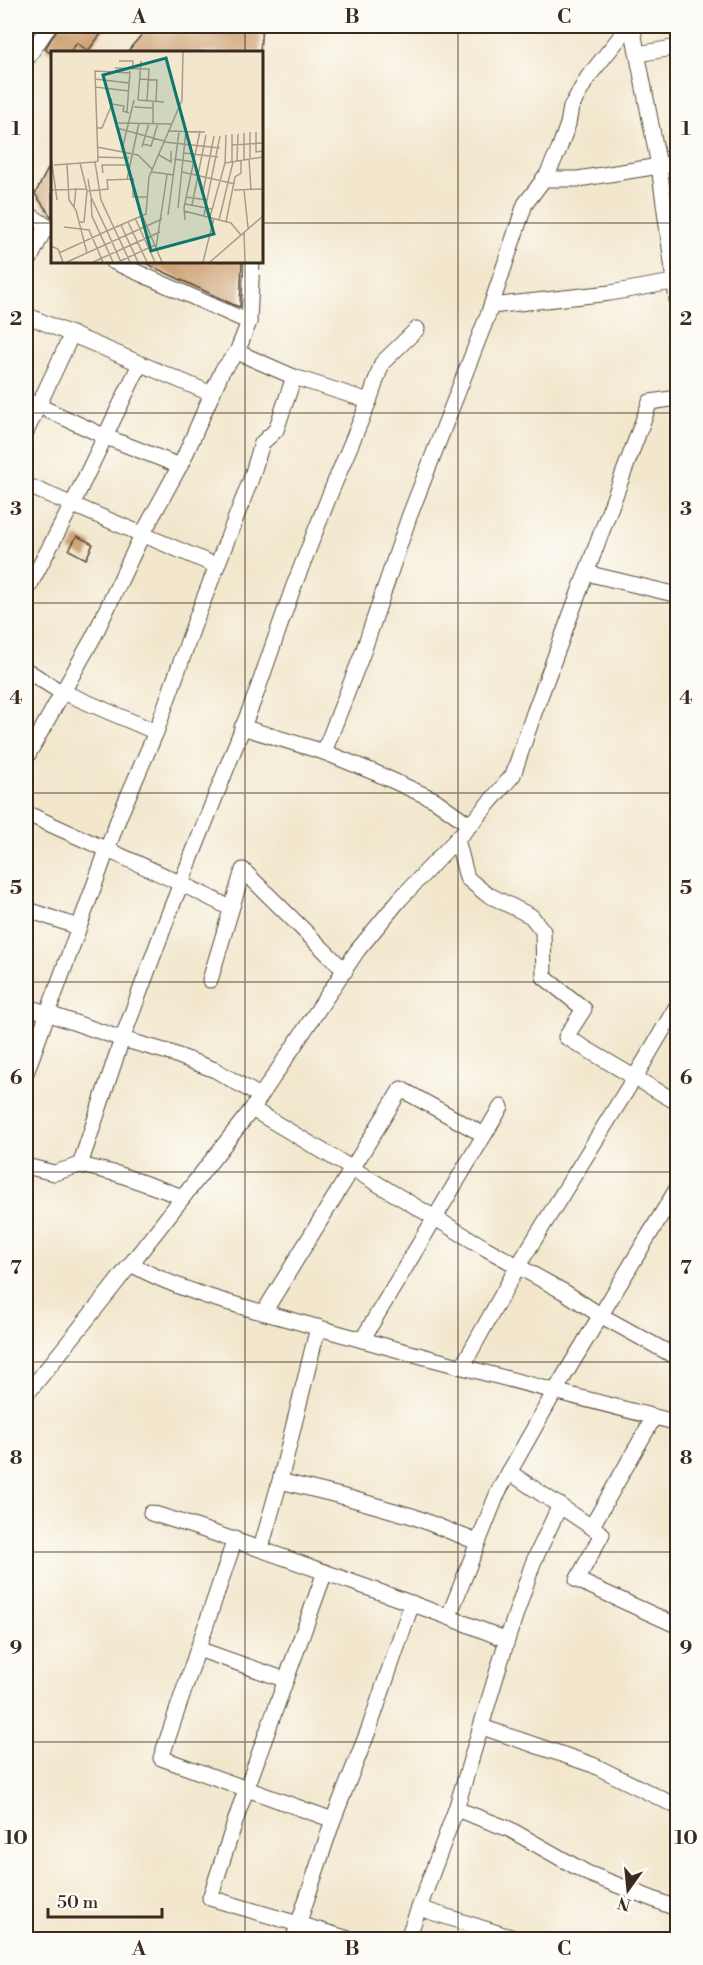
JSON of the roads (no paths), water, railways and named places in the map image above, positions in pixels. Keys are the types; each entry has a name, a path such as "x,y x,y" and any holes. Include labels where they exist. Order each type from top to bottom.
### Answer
{"street":[{"path":"26,60 49,26"},
{"path":"630,26 638,54 659,166 678,308"},
{"path":"324,752 363,652 413,507 491,306 525,204 559,149 571,107 588,77 630,26"},
{"path":"638,54 678,47"},
{"path":"543,178 578,179 678,163"},
{"path":"26,212 49,228 26,267"},
{"path":"114,262 249,322"},
{"path":"26,758 94,636 142,535 180,466 222,371 237,352 249,322 252,262"},
{"path":"491,306 610,293 676,281"},
{"path":"26,315 212,394"},
{"path":"80,1165 122,1039 242,728 325,504 369,401 382,363 417,330"},
{"path":"26,432 32,403 72,334"},
{"path":"237,352 294,377 369,401"},
{"path":"26,592 106,437 140,364"},
{"path":"26,1073 78,927 156,732 262,443 276,430 294,377"},
{"path":"26,1395 252,1109 357,951 400,899 470,825 513,775 650,402 678,399"},
{"path":"32,403 106,437 180,466"},
{"path":"26,485 217,566"},
{"path":"586,573 678,595"},
{"path":"26,670 63,692 156,732"},
{"path":"242,728 324,752 376,773 435,800 470,825"},
{"path":"26,813 181,882 230,908"},
{"path":"457,839 467,878 485,893 531,916 543,931 544,977 584,1009 566,1037 678,1103"},
{"path":"210,980 243,870 345,970"},
{"path":"26,909 78,927"},
{"path":"462,1367 518,1266 634,1077 671,1029 678,1004"},
{"path":"26,1006 122,1039 168,1052 215,1071 260,1096"},
{"path":"264,1312 401,1089 484,1135"},
{"path":"362,1340 501,1107"},
{"path":"252,1109 600,1315 678,1358"},
{"path":"26,1166 54,1173 80,1165 118,1174 183,1197"},
{"path":"449,1616 498,1492 555,1391 678,1187"},
{"path":"131,1264 157,1279 264,1312 678,1424"},
{"path":"261,1548 318,1327"},
{"path":"592,1526 654,1417"},
{"path":"510,1472 602,1534 577,1580 678,1626"},
{"path":"280,1481 412,1516 477,1542"},
{"path":"407,1940 456,1809 507,1640 533,1563 560,1505"},
{"path":"151,1513 261,1548 449,1616 507,1640"},
{"path":"235,1539 161,1758 333,1820"},
{"path":"325,1572 246,1789 210,1898 352,1940"},
{"path":"293,1940 333,1820 369,1729 412,1603"},
{"path":"198,1649 286,1680"},
{"path":"482,1727 593,1765 678,1807"},
{"path":"456,1809 508,1829 587,1873 678,1909"},
{"path":"419,1908 520,1940"}]}
